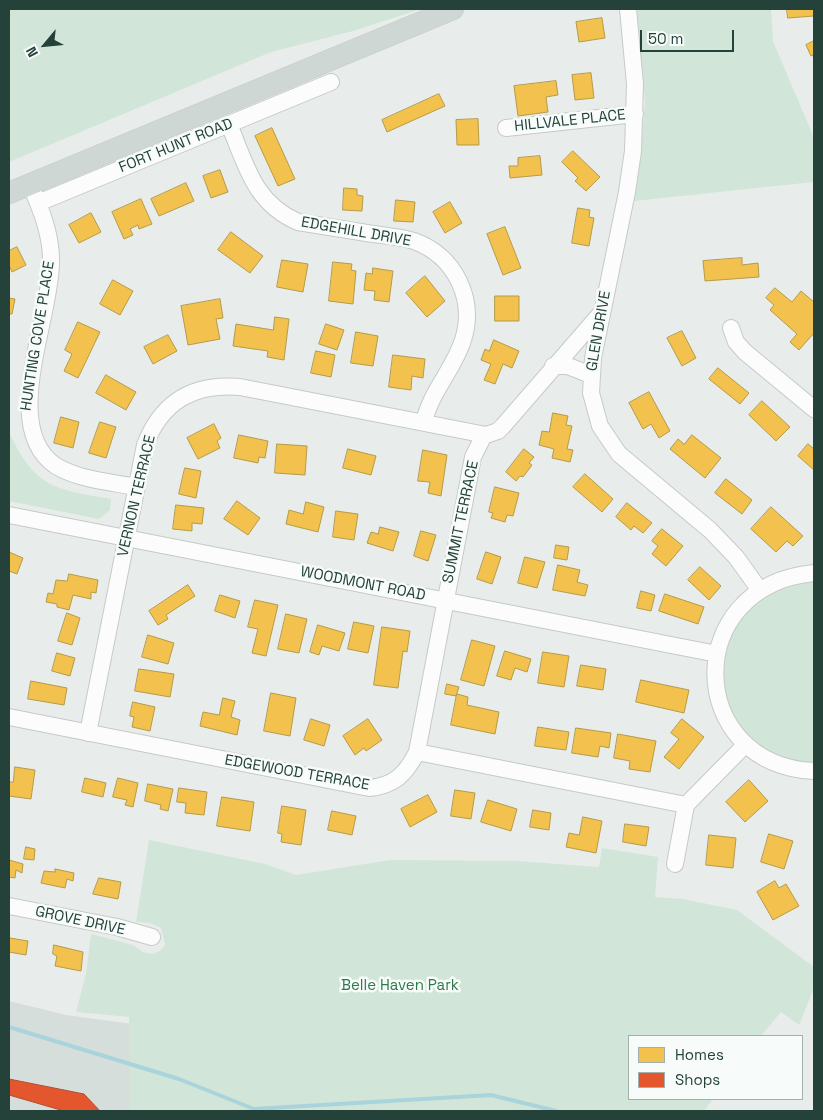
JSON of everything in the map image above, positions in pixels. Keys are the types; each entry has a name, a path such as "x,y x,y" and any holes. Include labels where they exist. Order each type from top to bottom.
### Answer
{"main road":[{"name":"FORT HUNT ROAD","path":"9,193 34,193 308,79 453,9"}],"street":[{"name":"GLEN DRIVE","path":"628,9 634,68 635,114 627,192 591,375 591,392 596,416 612,445 629,463 710,530 736,557 759,589"},
{"path":"308,79 330,82"},
{"name":"FORT HUNT ROAD","path":"34,193 229,124 308,79"},
{"name":"HILLVALE PLACE","path":"506,128 635,114"},
{"name":"EDGEHILL DRIVE","path":"229,124 253,182 267,203 286,217 298,222 414,241 437,253 454,271 466,297 467,326 461,346 428,407 424,422"},
{"name":"HUNTING COVE PLACE","path":"34,193 50,240 51,266 26,401 28,432 36,448 55,466 78,476 136,487"},
{"path":"484,435 498,432 553,366 602,312"},
{"path":"732,328 736,342 745,352 814,409"},
{"path":"553,366 568,366 591,375"},
{"name":"VERNON TERRACE","path":"88,733 145,445 158,420 180,399 208,387 240,386 484,435"},
{"name":"SUMMIT TERRACE","path":"417,752 444,600 473,457 484,435"},
{"name":"WOODMONT ROAD","path":"9,515 717,654"},
{"path":"814,573 795,575 759,589 739,609 728,624 719,642 716,679 720,703 731,726 745,745 768,760 784,767 814,772"},
{"name":"EDGEWOOD TERRACE","path":"9,717 368,788 381,787 401,777 410,767 417,752"},
{"path":"675,864 686,806 745,745"},
{"path":"417,752 686,806"},
{"name":"GROVE DRIVE","path":"9,906 116,927 152,937"}],"shaded area":[{"path":"9,1001 66,1015 133,1024 133,1111 9,1111"}],"green space":[{"path":"9,9 421,9 353,31 271,52 9,162"},
{"path":"637,9 771,9 773,41 814,138 814,182 634,201 641,152 645,102"},
{"path":"9,432 28,465 48,483 75,492 111,499 110,510 99,519 9,501"},
{"path":"814,582 814,767 775,758 740,726 727,700 724,673 728,646 740,622 759,601 784,588"},
{"name":"Belle Haven Park","path":"149,840 265,864 296,875 390,860 517,861 599,867 602,848 658,857 655,897 683,899 737,910 814,967 814,988 799,1025 781,1012 762,1035 628,1035 628,1100 712,1100 704,1111 130,1111 129,1017 76,1012 86,974 91,934 133,945 143,952 152,954 160,951 165,945 161,928 150,923 136,922"}],"building: Homes":[{"path":"787,9 814,9 814,16 788,18"},
{"path":"602,18 605,38 579,42 576,22"},
{"path":"814,41 814,55 811,56 806,45"},
{"path":"591,73 594,98 575,100 572,75"},
{"path":"556,81 558,95 546,97 548,112 518,116 514,86"},
{"path":"439,94 445,106 387,132 382,120"},
{"path":"478,119 479,145 457,145 456,120"},
{"path":"272,128 295,179 278,186 255,136"},
{"path":"573,151 600,177 586,191 575,181 578,178 562,162"},
{"path":"540,156 542,175 510,178 509,166 518,166 518,158"},
{"path":"220,170 228,192 211,198 203,176"},
{"path":"186,183 194,201 159,216 151,199"},
{"path":"344,188 357,189 357,195 363,196 362,211 343,210"},
{"path":"141,199 152,224 139,229 138,225 130,229 133,235 124,239 112,212"},
{"path":"396,200 415,202 413,222 394,221"},
{"path":"450,202 462,223 445,233 433,212"},
{"path":"578,208 590,210 589,217 594,218 589,246 572,243"},
{"path":"91,213 101,232 79,243 69,225"},
{"path":"505,227 521,268 503,275 487,234"},
{"path":"231,232 263,256 250,273 218,250"},
{"path":"17,247 26,265 12,272 9,265 9,251"},
{"path":"742,258 742,265 758,263 759,277 705,281 703,261"},
{"path":"282,260 308,264 303,292 277,287"},
{"path":"333,262 352,264 351,270 356,271 353,304 329,301"},
{"path":"373,268 393,271 389,302 374,300 375,291 364,290 366,273 372,274"},
{"path":"425,276 445,301 427,317 406,293"},
{"path":"113,280 133,291 120,315 100,304"},
{"path":"775,288 792,302 801,291 814,302 814,333 799,350 790,342 797,334 770,310 774,305 766,298"},
{"path":"495,296 519,296 519,321 495,321"},
{"path":"9,298 15,299 12,314 9,314"},
{"path":"220,299 223,318 216,319 220,339 188,345 181,306"},
{"path":"275,317 289,319 284,360 267,357 268,351 233,346 236,324 273,330"},
{"path":"78,322 100,332 78,378 64,371 72,354 65,350"},
{"path":"326,324 344,330 337,350 319,344"},
{"path":"682,331 696,358 682,366 667,338"},
{"path":"356,332 378,336 373,366 351,363"},
{"path":"168,335 177,351 153,364 144,347"},
{"path":"494,340 519,351 512,368 503,364 495,384 484,380 491,364 481,360 485,349 489,351"},
{"path":"316,351 335,355 331,377 311,373"},
{"path":"393,355 425,359 423,378 412,376 411,390 389,387"},
{"path":"718,368 749,393 740,404 709,379"},
{"path":"106,375 136,392 126,410 96,393"},
{"path":"649,392 670,431 659,438 651,424 643,429 629,403"},
{"path":"762,401 790,427 776,441 749,415"},
{"path":"553,413 568,416 566,425 572,426 567,449 573,450 570,462 552,458 554,449 539,445 542,431 549,432"},
{"path":"61,417 79,422 73,448 54,443"},
{"path":"100,422 116,427 106,458 89,453"},
{"path":"214,424 221,438 217,441 220,448 198,459 187,438"},
{"path":"239,435 268,441 265,458 259,457 258,463 234,458"},
{"path":"692,435 721,458 705,478 670,449 678,439 684,444"},
{"path":"277,444 307,446 305,475 275,473"},
{"path":"808,444 814,449 814,470 798,456"},
{"path":"348,449 376,456 371,475 343,468"},
{"path":"524,449 534,457 529,463 532,465 523,477 520,476 516,481 506,472"},
{"path":"423,450 447,455 441,496 428,493 430,482 418,481"},
{"path":"185,468 201,471 196,498 179,494"},
{"path":"585,474 613,499 602,512 573,487"},
{"path":"726,479 752,500 742,514 715,493"},
{"path":"495,487 519,493 513,516 507,515 505,522 491,518 493,513 489,512"},
{"path":"237,501 260,518 248,535 224,519"},
{"path":"306,502 324,507 318,532 286,524 289,510 303,514"},
{"path":"627,503 652,523 643,533 634,526 631,530 616,517"},
{"path":"176,505 204,508 202,524 192,523 192,531 173,529"},
{"path":"771,507 803,536 793,546 787,541 776,552 751,529"},
{"path":"336,511 358,514 354,540 333,537"},
{"path":"380,527 399,532 393,551 367,543 371,532 378,534"},
{"path":"662,529 683,546 666,566 652,554 658,546 652,541"},
{"path":"421,531 436,535 428,561 414,556"},
{"path":"556,545 569,547 567,560 554,558"},
{"path":"9,552 23,558 17,574 9,571"},
{"path":"486,552 501,557 492,584 477,579"},
{"path":"525,557 545,562 537,588 518,583"},
{"path":"558,565 580,570 577,582 588,585 585,596 553,590"},
{"path":"700,567 721,586 709,600 688,580"},
{"path":"69,574 98,580 96,593 91,592 91,599 73,595 69,610 57,607 57,604 46,602 48,593 53,594 56,580 67,581"},
{"path":"188,585 195,596 166,615 168,619 158,625 149,611"},
{"path":"641,591 655,595 651,611 637,608"},
{"path":"665,594 704,607 698,624 659,611"},
{"path":"220,595 240,601 235,618 215,611"},
{"path":"255,600 278,605 266,656 252,653 258,629 248,627"},
{"path":"67,613 80,618 72,645 58,641"},
{"path":"286,614 307,619 299,653 278,649"},
{"path":"354,622 374,626 368,653 348,649"},
{"path":"318,625 345,633 339,651 322,646 319,655 310,652"},
{"path":"382,627 410,631 407,652 403,651 398,688 374,685"},
{"path":"148,635 174,643 168,664 142,657"},
{"path":"472,640 495,646 484,686 461,680"},
{"path":"505,651 531,659 527,672 515,668 511,680 497,676"},
{"path":"543,652 569,656 564,687 538,683"},
{"path":"57,653 75,658 70,676 52,671"},
{"path":"581,665 606,669 603,690 577,686"},
{"path":"139,669 174,674 170,697 135,691"},
{"path":"641,680 689,690 684,713 636,702"},
{"path":"31,681 67,688 64,705 28,699"},
{"path":"447,684 459,687 456,696 445,694"},
{"path":"271,693 296,698 290,736 264,731"},
{"path":"457,694 468,697 467,705 499,712 495,734 451,725"},
{"path":"223,698 235,701 231,717 240,720 237,735 200,726 203,712 219,715"},
{"path":"133,702 155,707 150,731 132,727 134,717 130,716"},
{"path":"311,719 330,725 324,746 304,740"},
{"path":"368,719 382,740 366,751 364,748 355,755 343,736"},
{"path":"682,719 704,737 679,769 664,757 679,739 671,733"},
{"path":"538,727 569,732 566,750 535,746"},
{"path":"576,728 611,733 609,748 600,746 598,757 572,753"},
{"path":"618,734 656,741 650,772 629,769 630,761 614,758"},
{"path":"15,767 35,770 31,799 9,796 9,782 13,782"},
{"path":"85,778 106,783 103,797 82,792"},
{"path":"118,778 138,783 133,807 125,805 127,800 113,797"},
{"path":"749,780 768,801 745,822 726,802"},
{"path":"148,784 173,789 168,811 160,809 161,805 145,801"},
{"path":"179,788 207,792 204,815 185,813 186,803 177,802"},
{"path":"455,790 475,793 471,819 451,816"},
{"path":"428,795 437,812 410,827 401,809"},
{"path":"222,797 254,802 250,831 217,826"},
{"path":"488,800 517,809 511,831 481,822"},
{"path":"282,806 306,810 301,845 281,842 282,834 278,833"},
{"path":"533,810 551,813 549,830 530,827"},
{"path":"332,811 356,816 352,835 328,830"},
{"path":"583,817 602,821 596,853 566,847 569,833 579,835"},
{"path":"625,824 649,827 646,846 623,842"},
{"path":"769,834 793,841 784,869 761,862"},
{"path":"709,835 736,838 733,868 706,865"},
{"path":"26,847 35,849 34,860 24,859"},
{"path":"9,860 23,864 22,873 16,870 15,878 9,877"},
{"path":"55,869 74,873 73,881 67,879 65,888 41,883 44,871 55,872"},
{"path":"99,878 121,882 118,899 93,894"},
{"path":"775,881 779,888 786,884 799,906 773,920 757,892"},
{"path":"10,938 28,941 26,955 9,952"},
{"path":"54,945 83,952 81,971 55,966 57,956 53,954"}],"building: Shops":[{"path":"9,1079 84,1094 100,1111 64,1111 9,1095"}],"waterway":[{"path":"9,1027 179,1079 254,1109 491,1095 556,1111"}]}
